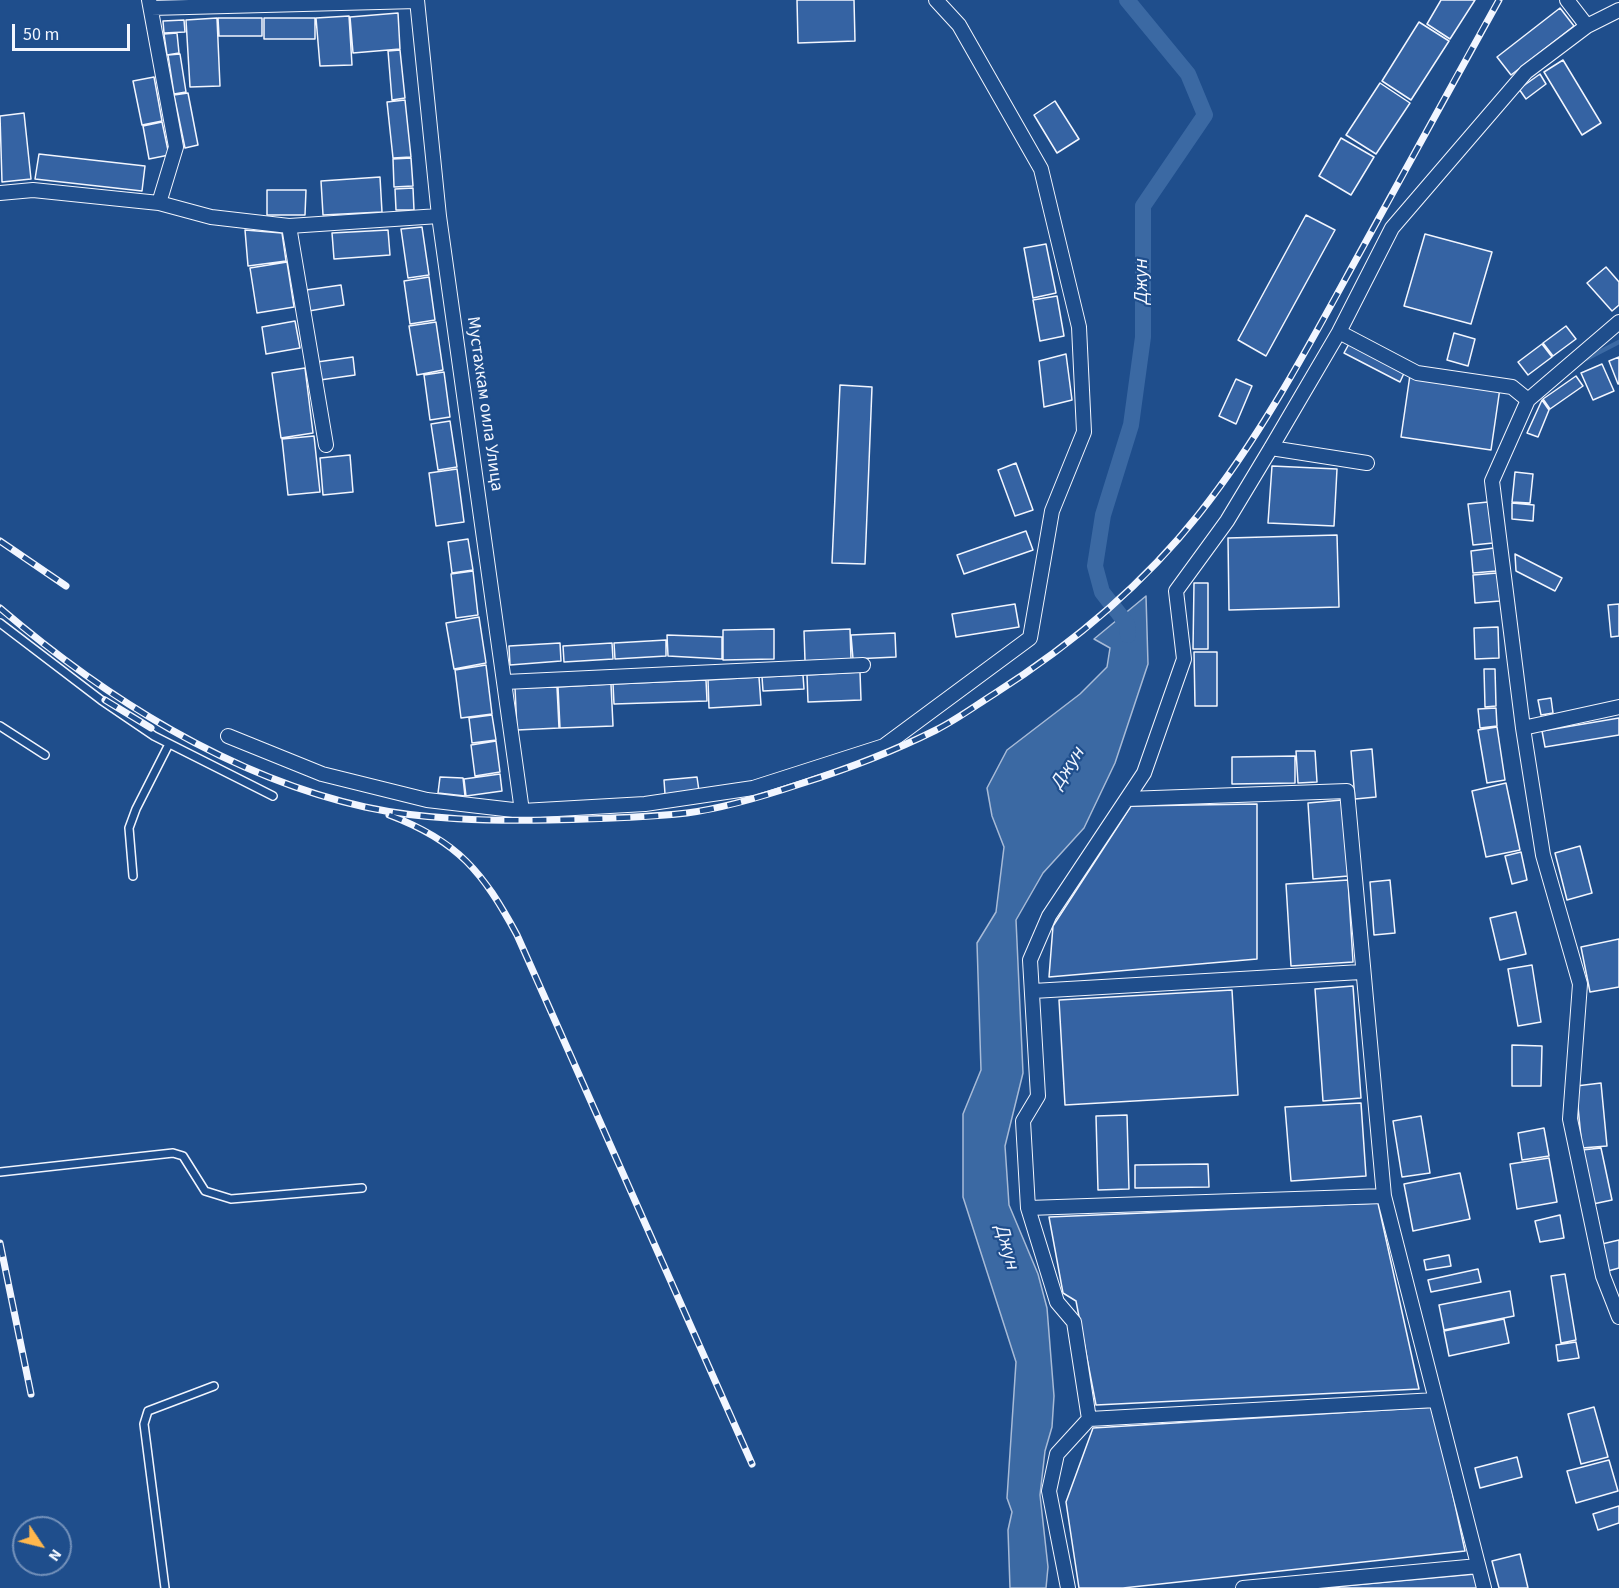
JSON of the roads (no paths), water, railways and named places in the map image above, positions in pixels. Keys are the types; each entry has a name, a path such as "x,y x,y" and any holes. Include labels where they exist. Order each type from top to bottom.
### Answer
{"street":[{"path":"159,203 176,147 150,4 417,0"},
{"name":"Мустахкам оила Улица","path":"417,0 439,216 522,811"},
{"path":"228,736 333,777 427,800 522,811 645,804 753,788 884,746 1030,638 1052,512 1084,432 1079,327 1041,169 959,25 936,0"},
{"path":"1567,0 1587,26"},
{"path":"1089,1419 1074,1322 1057,1302 1028,1208 1023,1121 1038,1096 1030,960 1049,916 1144,773 1184,659 1176,591 1227,520 1270,448 1339,332 1392,228 1526,72 1587,26 1619,10"},
{"path":"0,193 33,190 159,203 211,217 289,226 439,216"},
{"path":"289,226 326,445"},
{"path":"1619,322 1528,400 1492,481 1523,728 1543,855 1580,984 1570,1119 1603,1276 1619,1317"},
{"path":"1339,332 1417,373 1512,387 1528,400"},
{"path":"1270,448 1367,464"},
{"path":"505,682 863,665"},
{"path":"1523,728 1619,707"},
{"path":"1127,799 1347,791 1361,972 1384,1196 1484,1588"},
{"path":"1033,991 1361,972"},
{"path":"1028,1208 1384,1196"},
{"path":"1068,1588 1049,1491 1057,1454 1089,1419 1436,1400"},
{"path":"1243,1588 1478,1566"}],"lane":[{"path":"0,623 101,700 169,744 273,796"},
{"path":"0,726 45,754"},
{"path":"133,876 129,828 136,809 169,744"},
{"path":"0,1172 173,1154 183,1156 205,1191 231,1199 362,1188"},
{"path":"165,1588 144,1424 148,1411 214,1386"}],"water":[{"path":"1146,596 1148,664 1115,763 1084,828 1043,873 1016,920 1023,1073 1005,1146 1009,1205 1038,1274 1047,1308 1054,1396 1052,1427 1045,1451 1040,1495 1048,1567 1046,1588 1010,1588 1008,1530 1012,1512 1007,1498 1016,1362 963,1197 963,1114 981,1070 977,943 996,912 1004,847 992,816 987,788 1007,750 1080,694 1107,667 1110,648 1094,639"}],"waterway":[{"name":"Джун","path":"1127,0 1188,74 1205,115 1143,206 1143,337 1131,425 1103,515 1095,566 1102,592 1127,624 1128,635"},
{"path":"1586,359 1619,342"}],"railway":[{"path":"0,608 40,641 126,702 171,730 218,754 266,776 315,793 365,807 411,815 457,819 550,820 687,813 730,805 772,793 886,753 951,722 1023,675 1078,634 1154,566 1199,514 1242,455 1300,361 1499,0"},
{"path":"0,541 66,586"},
{"path":"105,700 151,728"},
{"path":"389,815 413,825 451,848 480,876 505,913 517,935 752,1464"},
{"path":"0,1243 31,1394"}]}
